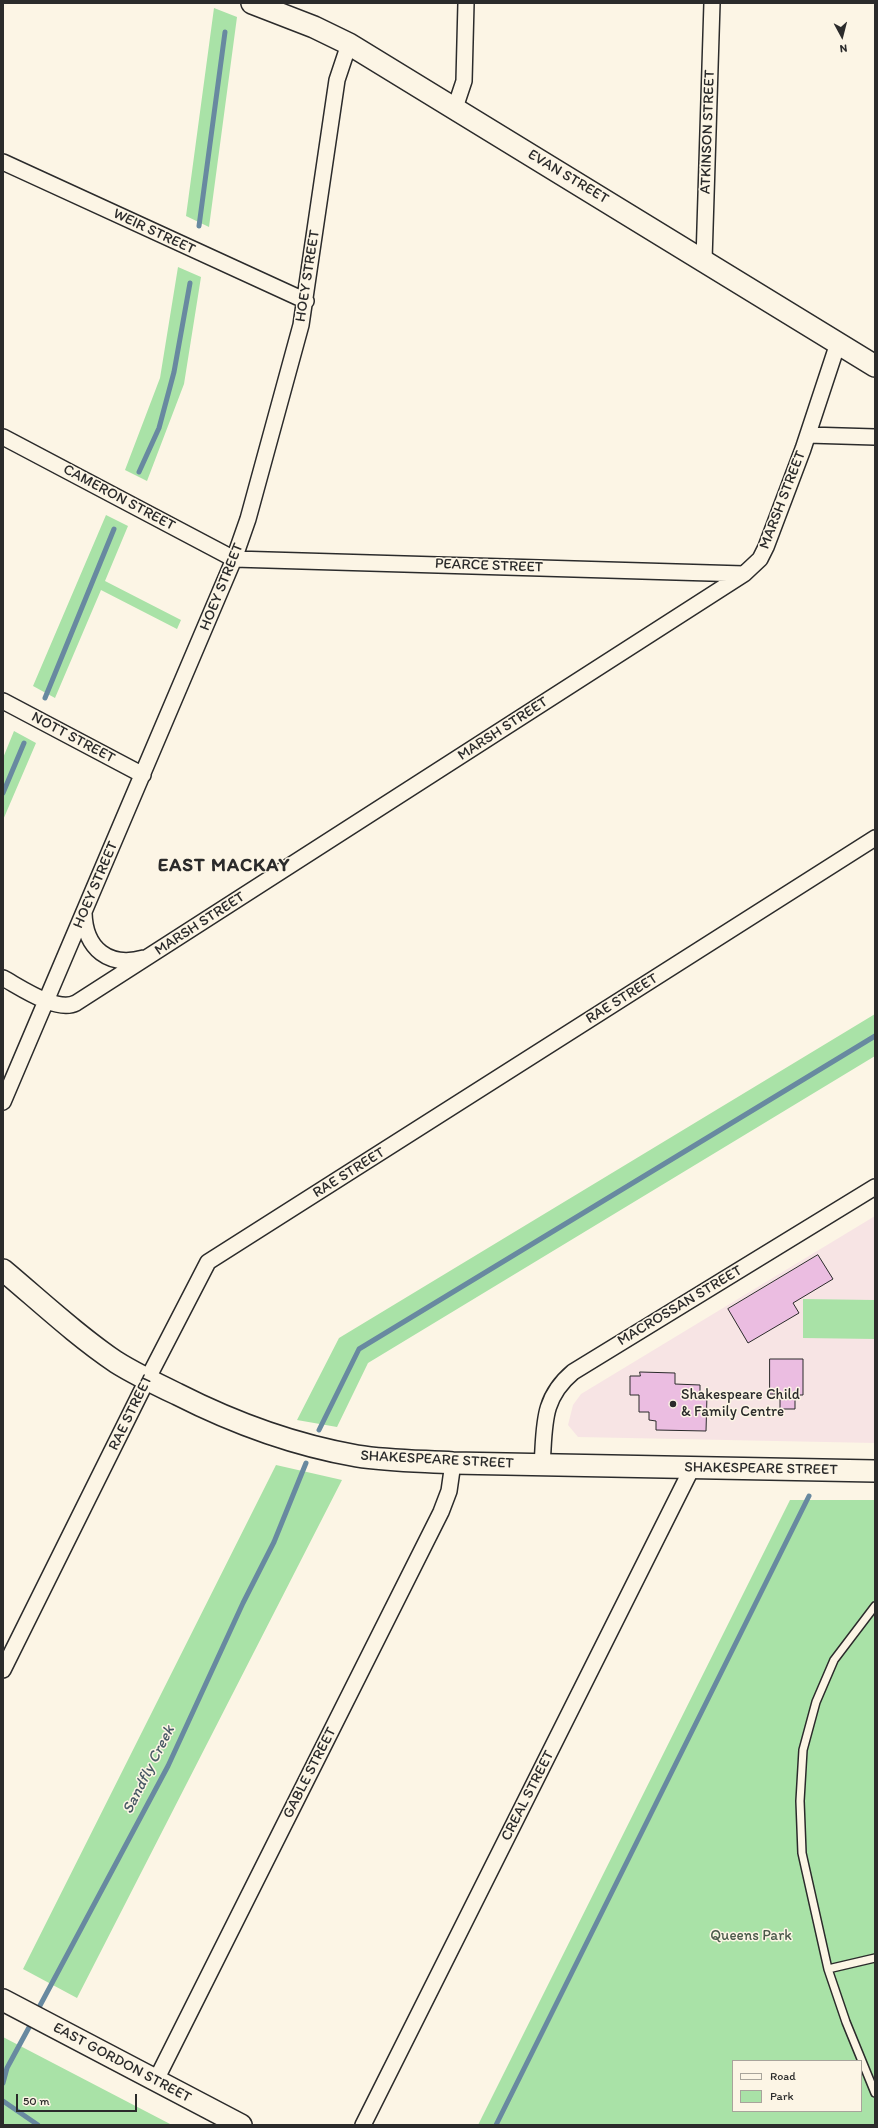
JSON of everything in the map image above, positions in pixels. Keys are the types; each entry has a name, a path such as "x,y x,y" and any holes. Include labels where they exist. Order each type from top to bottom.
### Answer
{"street":[{"name":"EVAN STREET","path":"254,3 314,27 349,44 875,366"},
{"path":"455,108 464,81 466,3"},
{"name":"ATKINSON STREET","path":"704,260 712,3"},
{"name":"HOEY STREET","path":"3,1102 234,559 250,511 296,344 306,301 336,80 349,44"},
{"name":"WEIR STREET","path":"3,162 306,301"},
{"name":"MARSH STREET","path":"3,978 46,1001 64,1006 74,1004 744,574 763,554 808,435 838,343"},
{"path":"808,435 875,438"},
{"name":"CAMERON STREET","path":"3,437 234,559"},
{"name":"PEARCE STREET","path":"234,559 744,574"},
{"name":"NOTT STREET","path":"3,701 143,775"},
{"name":"RAE STREET","path":"3,1670 147,1380 208,1262 875,838"},
{"path":"84,912 89,938 95,948 104,955 126,960 150,956"},
{"name":"MACROSSAN STREET","path":"542,1464 548,1404 556,1389 573,1372 875,1187"},
{"name":"SHAKESPEARE STREET","path":"3,1270 108,1356 147,1380 225,1417 288,1440 331,1451 386,1460 453,1463 875,1471"},
{"name":"GABLE STREET","path":"156,2080 441,1512 449,1491 453,1463"},
{"name":"CREAL STREET","path":"363,2125 692,1468"},
{"name":"EAST GORDON STREET","path":"6,2001 241,2125"}],"lane":[{"path":"862,2060 846,2022 828,1969 802,1853 800,1801 803,1750 816,1702 834,1660 875,1606"},
{"path":"828,1969 875,1958"},
{"path":"862,2061 875,2093"}],"shaded area":[{"path":"875,1216 875,1443 578,1437 568,1425 573,1405 581,1394"}],"green space":[{"path":"214,8 237,17 209,227 186,216"},
{"path":"178,267 201,277 184,384 147,481 125,470 160,378"},
{"path":"106,515 128,526 105,581 181,620 177,629 101,590 55,698 33,686"},
{"path":"14,731 36,743 3,820 3,758"},
{"path":"875,1014 875,1056 368,1363 337,1427 297,1420 339,1338"},
{"path":"803,1299 875,1300 875,1339 803,1338"},
{"path":"276,1465 342,1480 77,1998 23,1969"},
{"name":"Queens Park","path":"790,1500 875,1500 875,2125 478,2125"},
{"path":"3,2037 172,2125 3,2125"}],"building":[{"path":"818,1255 833,1279 793,1303 799,1313 748,1343 728,1309"},
{"path":"770,1359 803,1359 803,1395 795,1395 795,1409 780,1409 780,1394 770,1394"},
{"name":"Shakespeare Child & Family Centre","path":"640,1372 675,1373 675,1384 700,1385 700,1395 707,1395 706,1431 656,1430 656,1421 649,1420 649,1412 639,1412 639,1395 630,1395 630,1376 640,1376"}],"waterway":[{"path":"199,226 225,32"},
{"path":"139,472 159,428 174,372 190,283"},
{"path":"45,698 114,529"},
{"path":"3,793 24,743"},
{"path":"319,1430 359,1349 875,1036"},
{"name":"Sandfly Creek","path":"36,2013 168,1766 243,1603 274,1542 306,1463"},
{"path":"496,2125 809,1496"},
{"name":"Sandfly Creek","path":"3,2083 7,2068 33,2020"},
{"name":"Sandfly Creek","path":"3,2101 38,2125"}],"place":[{"name":"Shakespeare Child & Family Centre","path":"673,1404"}],"district":[{"name":"EAST MACKAY","path":"224,866"}]}
